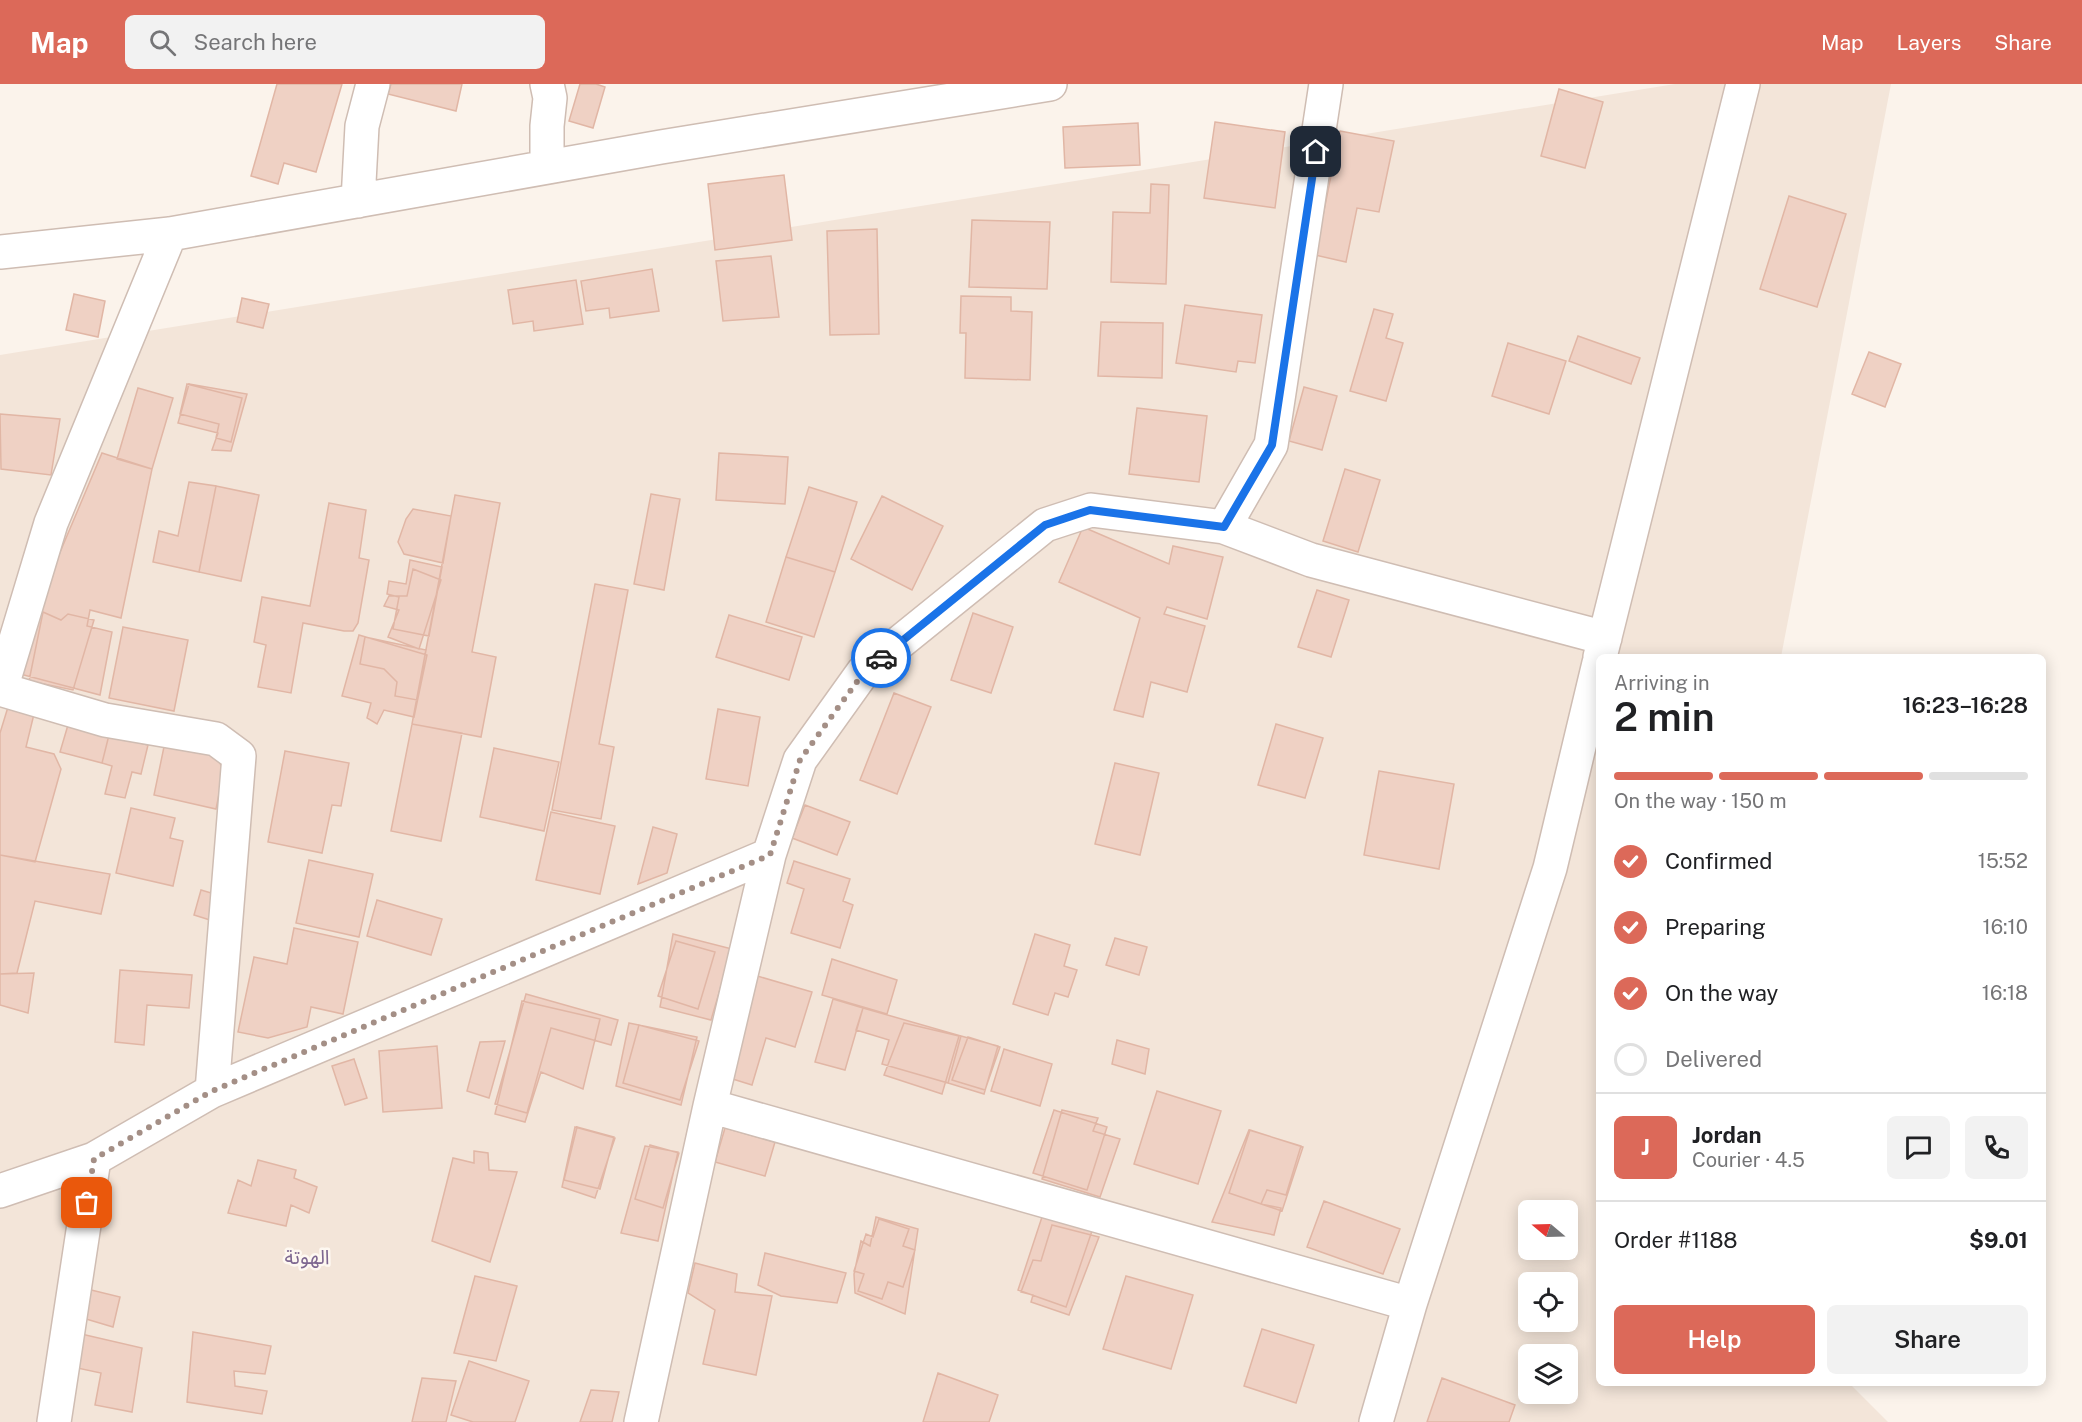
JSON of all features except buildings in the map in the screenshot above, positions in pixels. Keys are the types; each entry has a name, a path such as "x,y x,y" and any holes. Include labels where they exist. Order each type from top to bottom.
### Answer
{"street":[{"path":"358,201 362,126 373,84"},
{"path":"547,84 550,98 547,167"},
{"path":"0,252 170,234 547,167 1050,84"},
{"path":"1224,527 1272,445 1326,84"},
{"path":"641,1422 710,1106 770,855 800,760 864,672 1045,525 1090,510 1224,527 1311,560 1602,653 1743,84"},
{"path":"170,234 51,523 0,689 105,720 216,739 239,756 212,1091"},
{"path":"1376,1422 1410,1304 1550,868 1596,678"},
{"path":"0,1191 94,1159 212,1091 770,855"},
{"path":"710,1106 1410,1304"},
{"path":"54,1422 94,1159"}],"shaded area":[{"path":"1675,84 1891,84 1782,654 1596,654 1596,1386 1852,1386 1888,1422 0,1422 0,355"}],"way so far":[{"path":"87,1203 94,1159 212,1091 770,855 800,760 864,672 881,658"}],"district":[{"name":"الهوتة","path":"307,1257"}],"route":[{"path":"881,658 1045,525 1090,510 1224,527 1272,445 1316,152"}]}
